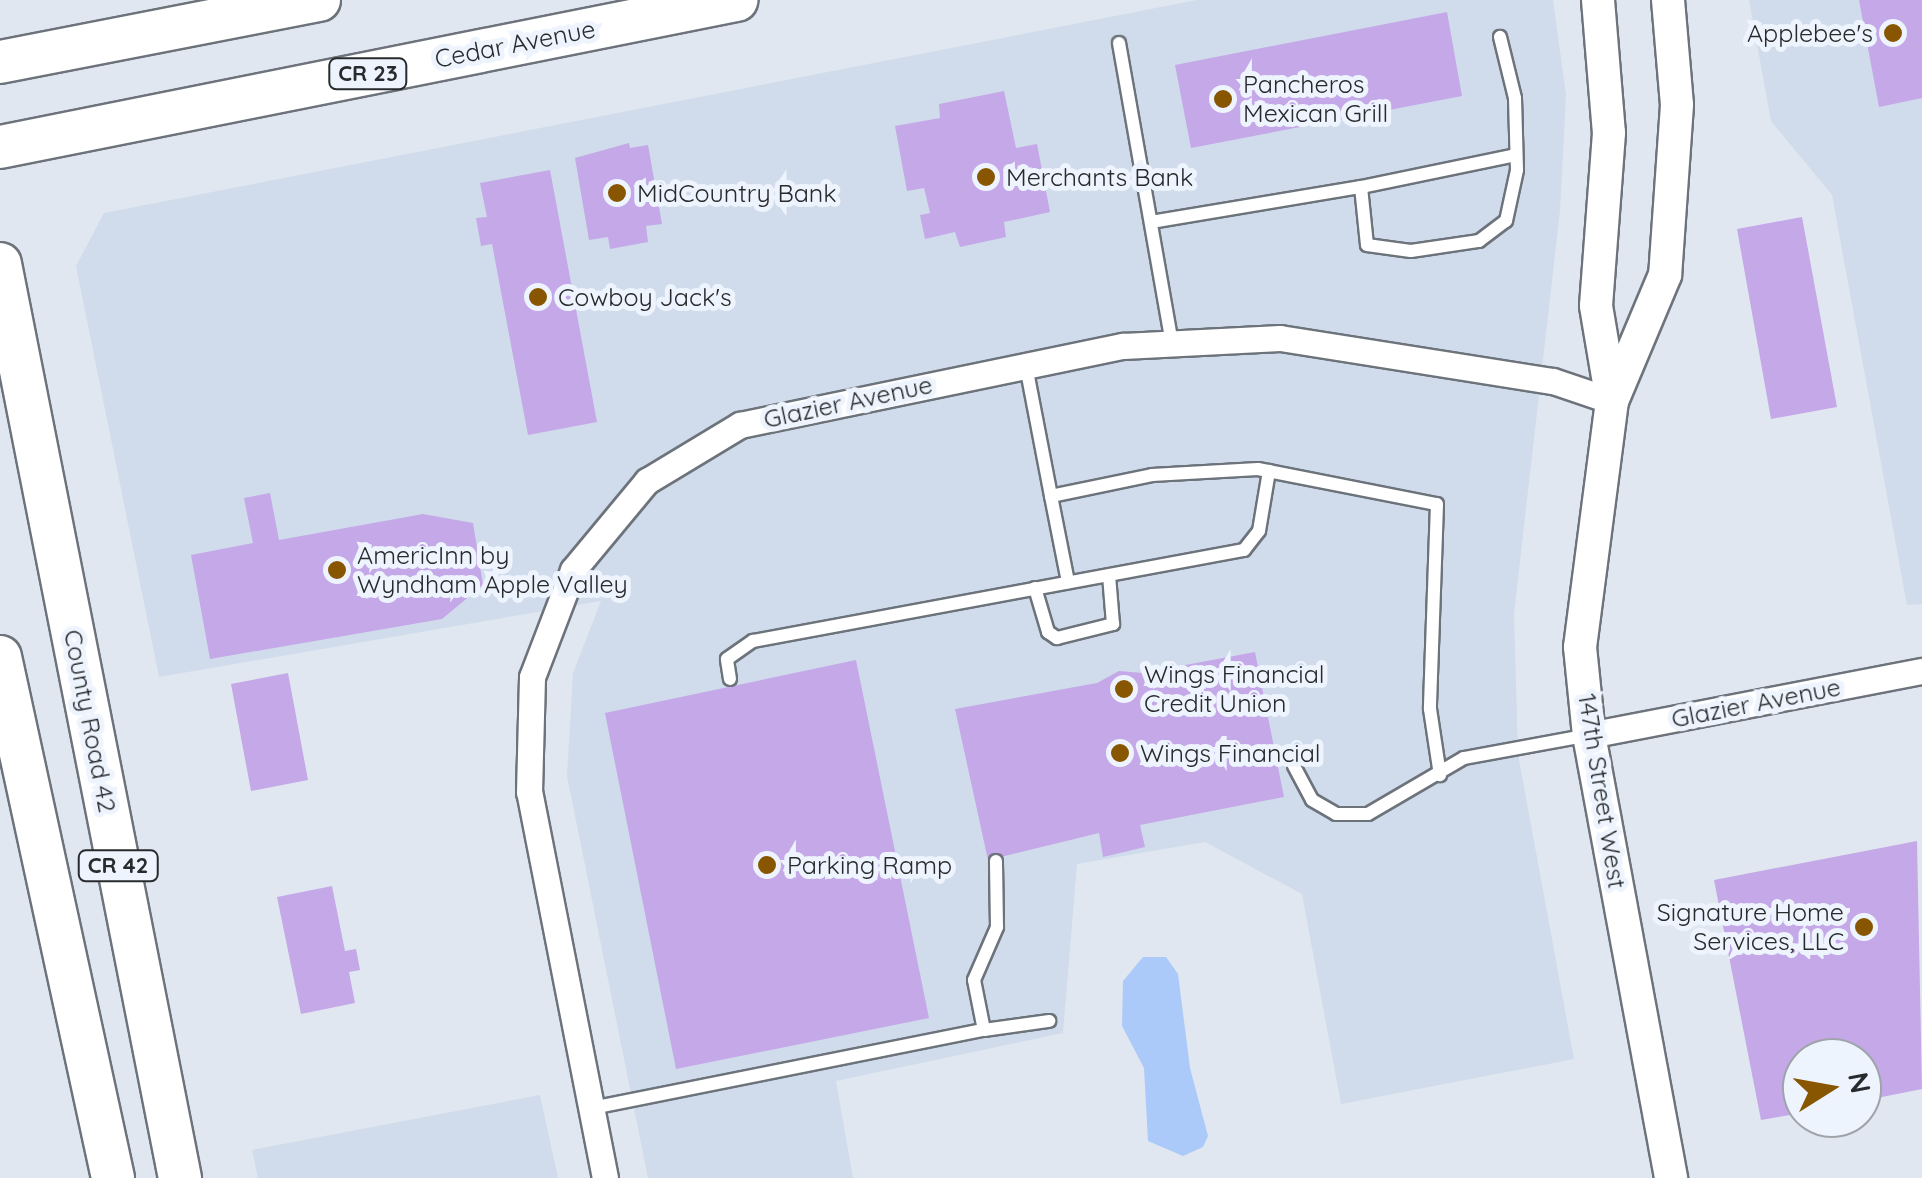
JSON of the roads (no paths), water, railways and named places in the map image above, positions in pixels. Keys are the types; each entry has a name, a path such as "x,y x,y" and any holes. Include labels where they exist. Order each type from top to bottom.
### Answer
{"highway":[{"path":"0,62 319,0"},
{"name":"Cedar Avenue","path":"0,147 736,0"},
{"name":"County Road 42","path":"0,264 180,1178"},
{"name":"CR 42","path":"0,657 113,1178"}],"street":[{"name":"147th Street West","path":"1598,0 1610,133 1596,306 1612,401"},
{"name":"147th Street West","path":"1668,0 1677,105 1666,275 1612,401 1584,579 1580,648 1589,735 1671,1178"},
{"name":"Glazier Avenue","path":"605,1178 529,792 532,677 573,570 647,482 740,425 1026,366 1172,343 1280,338 1554,381 1612,401"},
{"name":"Glazier Avenue","path":"1589,735 1922,671"}],"lane":[{"path":"1150,222 1361,188 1367,245 1412,251 1479,242 1506,221 1516,155 1515,98 1500,37"},
{"path":"1119,43 1172,343"},
{"path":"1354,189 1516,155"},
{"path":"1026,366 1068,582"},
{"path":"1051,496 1152,475 1268,470 1437,504 1430,710 1440,776"},
{"path":"730,680 727,659 753,640 1244,550 1259,531 1268,470"},
{"path":"1035,588 1048,632 1057,638 1113,624 1109,575"},
{"path":"1294,766 1312,800 1336,814 1368,814 1440,776 1464,758 1494,749 1589,735"},
{"path":"984,1030 974,980 998,927 996,861"},
{"path":"592,1108 984,1030 1049,1021"}],"water":[{"path":"1143,957 1166,957 1178,974 1190,1068 1208,1136 1203,1147 1183,1156 1148,1141 1144,1068 1122,1026 1123,981"}],"place":[{"name":"Applebee's","path":"1893,33"},
{"name":"Pancheros Mexican Grill","path":"1223,99"},
{"name":"Merchants Bank","path":"986,177"},
{"name":"MidCountry Bank","path":"617,193"},
{"name":"Cowboy Jack's","path":"538,297"},
{"name":"AmericInn by Wyndham Apple Valley","path":"337,570"},
{"name":"Wings Financial Credit Union","path":"1124,689"},
{"name":"Wings Financial","path":"1120,753"},
{"name":"Parking Ramp","path":"767,865"},
{"name":"Signature Home Services, LLC","path":"1864,927"}]}
